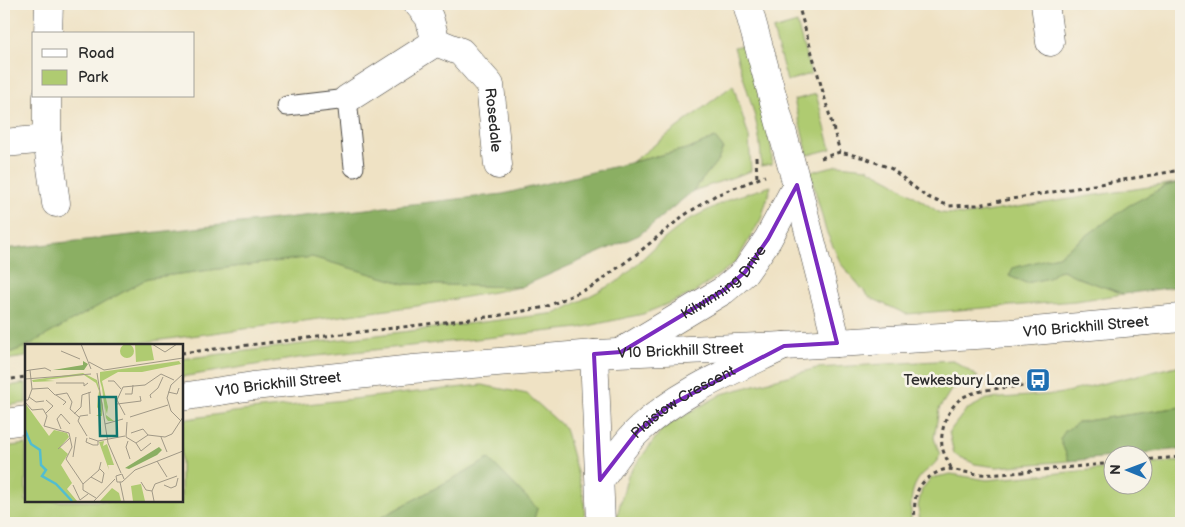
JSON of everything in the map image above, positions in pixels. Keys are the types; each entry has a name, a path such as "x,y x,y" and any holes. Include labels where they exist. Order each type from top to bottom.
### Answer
{"street":[{"path":"48,32 49,4"},
{"path":"347,100 436,42 429,17 418,4"},
{"path":"747,4 797,185 837,343"},
{"path":"1045,4 1050,42"},
{"name":"Rosedale","path":"436,42 461,52 490,85 498,165"},
{"path":"47,98 47,139 56,203"},
{"path":"4,143 47,139"},
{"name":"Kilwinning Drive","path":"608,353 717,295 745,272 768,239 797,185"},
{"name":"V10 Brickhill Street","path":"182,397 253,386 413,369 608,353 784,346 1011,333 1176,319"},
{"name":"Plaistow Crescent","path":"600,480 637,432 670,406 718,378 784,346"},
{"path":"601,523 600,480 608,353"},
{"path":"4,423 25,420"}],"lane":[{"path":"287,106 347,100 354,167"}],"path":[{"path":"798,4 840,152"},
{"path":"818,159 840,152 865,158 892,169 925,196 949,206 977,205 1181,170"},
{"path":"182,353 496,316 546,307 593,286 638,253 683,216 716,195 769,174"},
{"path":"4,380 25,377"},
{"path":"951,468 942,448 942,430 949,413 960,399 986,390 1009,386 1032,386"},
{"path":"1152,459 1181,457"},
{"path":"915,523 914,504 917,490 932,474 951,468 970,473 1005,474 1102,464"}],"highlighted area":[{"path":"797,185 837,343 784,346 670,405 637,432 600,480 594,354 621,352 724,290 745,272 768,239"}],"green space":[{"path":"797,23 811,74 787,81 773,30"},
{"path":"744,45 766,118 772,164 761,166 761,151 756,121 734,47"},
{"path":"733,85 749,137 751,171 693,191 718,160 723,148 715,138 694,147 632,162"},
{"path":"816,94 831,149 808,155 794,100"},
{"path":"715,138 723,148 718,160 693,191 639,235 521,287 406,284 312,257 148,278 31,344 25,344 25,347 4,355 4,249 503,194 694,147"},
{"path":"838,165 867,168 893,182 940,213 966,215 1181,182 1166,186 1128,206 1058,256 1013,268 1009,276 1026,283 1049,278 1057,271 1063,270 1079,278 1124,294 1075,301 906,314 869,297 841,264 826,231 810,172"},
{"path":"1181,182 1181,286 1124,294 1079,278 1063,270 1057,271 1049,278 1026,283 1009,276 1013,268 1058,256 1128,206 1166,186"},
{"path":"771,186 761,219 736,262 694,293 643,314 579,328 298,358 182,377 182,359 557,313 620,280 658,244 688,220 732,198"},
{"path":"312,257 406,284 521,287 417,306 130,344 31,344 148,278"},
{"path":"25,346 25,357 4,360 4,355"},
{"path":"953,360 978,377 951,390 939,409 934,438 940,455 916,483 912,495 911,523 615,523 628,475 663,428 722,394 817,368"},
{"path":"1181,365 1181,407 1079,422 1060,439 1069,461 997,467 975,464 954,454 949,432 966,410 987,399 1058,394"},
{"path":"25,383 25,403 4,406 4,387"},
{"path":"482,385 527,394 565,428 584,498 585,523 533,523 537,508 489,459 371,523 4,523 4,447 25,444 25,502 182,502 182,420 233,412"},
{"path":"1181,407 1181,449 1152,452 1152,444 1102,444 1102,458 1069,461 1060,439 1065,431 1079,422"},
{"path":"489,459 537,508 533,523 371,523"},
{"path":"1181,461 1181,523 920,523 918,506 922,489 931,478 951,474 987,480 1102,469 1102,494 1152,494 1152,464"}],"place":[{"name":"Tewkesbury Lane","path":"1038,380"}]}
